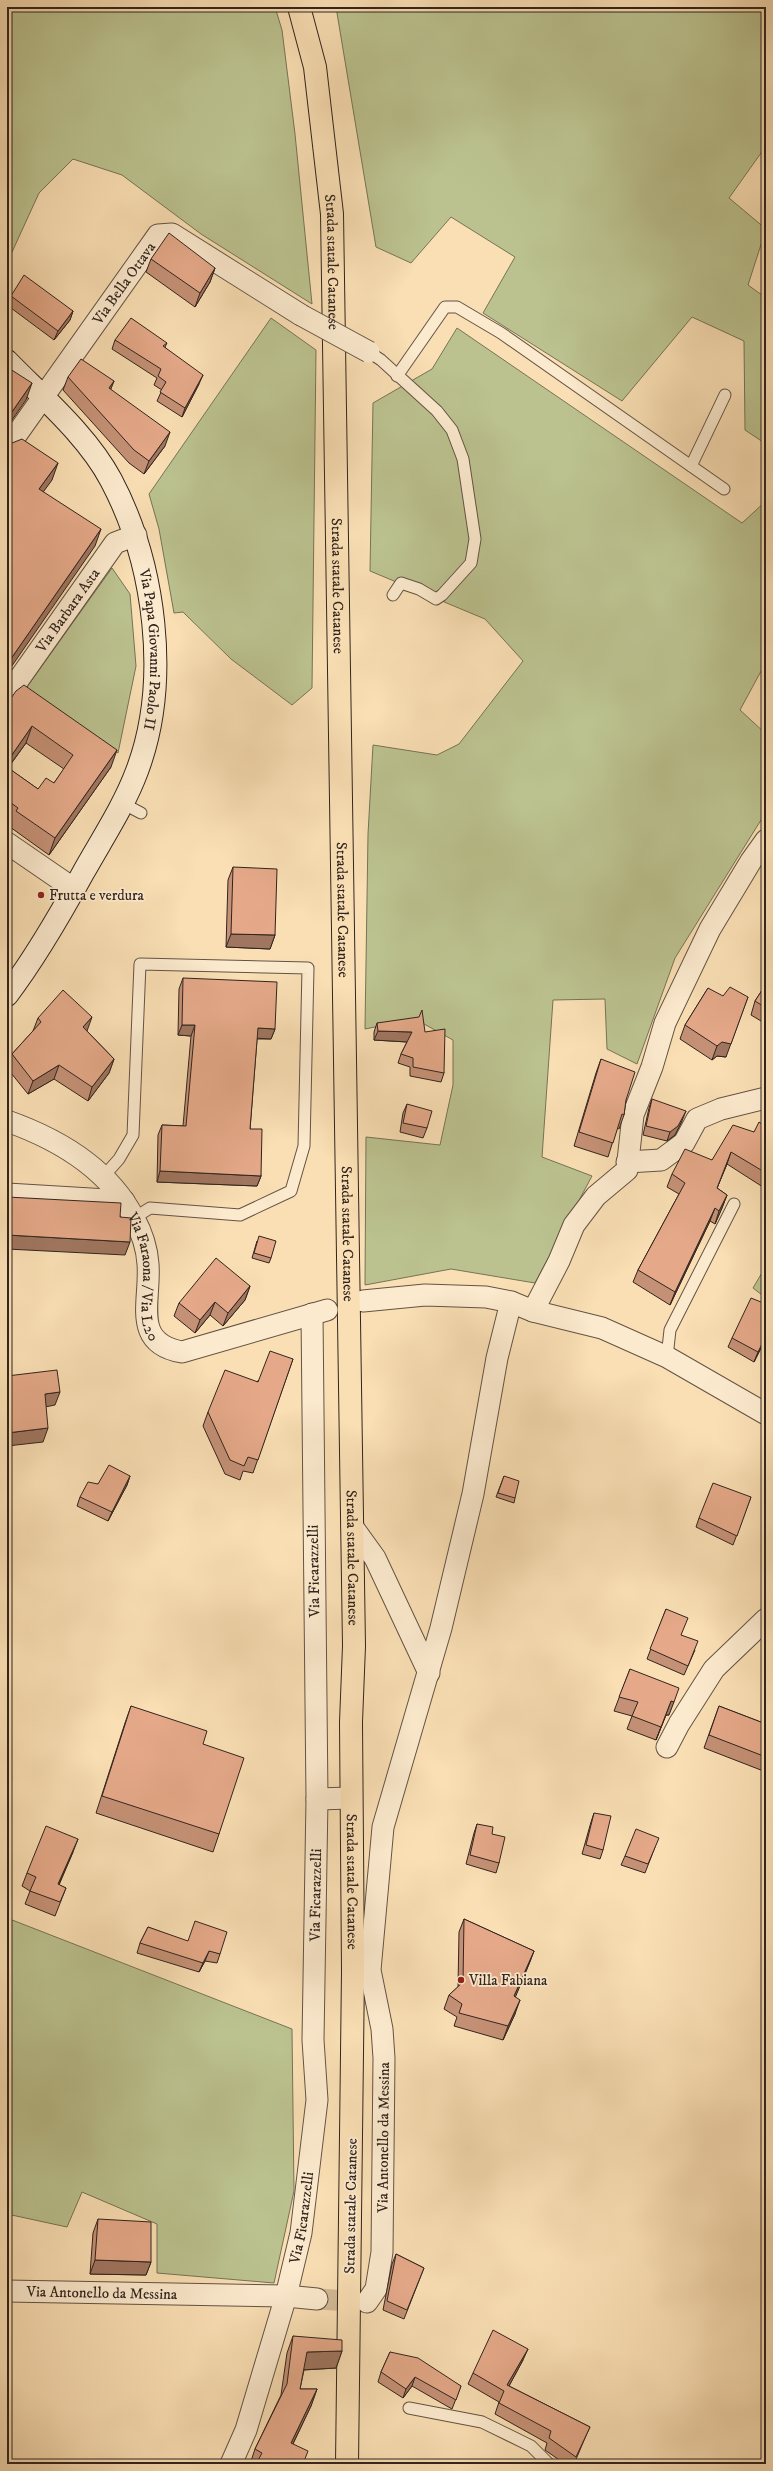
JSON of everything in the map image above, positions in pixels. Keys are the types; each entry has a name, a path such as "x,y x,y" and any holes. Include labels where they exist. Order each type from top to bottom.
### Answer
{"main road":[{"name":"Strada statale Catanese","path":"299,7 315,67 332,214 354,1646 351,1798 354,1971 347,2464"}],"street":[{"name":"Via Bella Ottava","path":"7,448 158,235 172,234 301,315 369,352"},
{"name":"Via Papa Giovanni Paolo II","path":"7,360 77,432 110,479 136,536 150,588 154,637 154,714 138,770 132,808 74,890 29,965 7,995"},
{"name":"Via Barbara Asta","path":"7,696 115,543 136,536"},
{"path":"533,1311 574,1225 596,1196 627,1170 633,1115 652,1067 665,1023 710,929 750,861 766,840"},
{"path":"7,843 74,890"},
{"path":"627,1162 661,1160 684,1143 697,1119 721,1109 766,1098"},
{"name":"Via Faraona / Via L20","path":"7,1121 45,1136 70,1150 103,1177 129,1210 146,1249 148,1264 146,1317 149,1329 154,1340 166,1349 182,1352 319,1312"},
{"path":"7,1194 129,1210"},
{"path":"364,1301 425,1295 486,1297 511,1302 533,1311 602,1328 667,1356 766,1414"},
{"name":"Via Antonello da Messina","path":"367,2302 376,2290 382,2252 385,2106 382,2029 370,1970 383,1827 429,1673 473,1494 497,1358 511,1302"},
{"name":"Via Ficarazzelli","path":"231,2464 246,2430 286,2296 302,2233 317,2100 313,2040 317,1799 319,1312"},
{"path":"352,1526 375,1558 429,1673"},
{"path":"667,1748 679,1724 714,1669 766,1619"},
{"path":"317,1799 351,1798"},
{"name":"Via Antonello da Messina","path":"7,2291 286,2296 317,2300"}],"lane":[{"path":"397,376 445,307 457,308 534,355 724,489"},
{"path":"369,352 381,360 436,411 452,430 463,459 474,539 471,562 442,595 436,599 419,589 401,583 393,595"},
{"path":"691,466 725,395"},
{"path":"103,1177 119,1159 133,1135 140,964 308,968 304,1146 290,1191 240,1215 150,1208 129,1210"},
{"path":"667,1356 670,1330 734,1204"},
{"path":"409,2408 482,2422 531,2446 549,2464"}],"green space":[{"path":"7,7 275,7 282,30 295,134 312,304 201,234 122,175 73,159 39,193 7,263"},
{"path":"336,7 766,7 766,146 729,198 766,229 748,285 766,298 766,444 745,430 744,341 692,317 622,401 483,313 515,257 451,217 411,263 376,247"},
{"path":"271,318 316,350 312,688 292,705 231,659 183,612 174,613 159,529 149,494"},
{"path":"457,328 742,523 766,501 766,662 740,710 766,734 766,812 675,958 637,1064 607,1049 605,999 553,1000 542,1157 592,1176 535,1283 451,1269 365,1285 366,1137 440,1145 453,1085 453,1040 415,1019 365,1029 368,834 373,745 437,755 459,744 523,661 485,619 370,571 373,403 432,369"},
{"path":"112,568 130,594 136,666 118,753 26,688"},
{"path":"766,1266 766,1298 753,1288"},
{"path":"7,1918 292,2029 294,2191 274,2283 157,2273 157,2224 82,2192 67,2227 7,2214"}],"building":[{"path":"169,233 215,268 200,293 151,259"},
{"path":"24,275 73,311 58,331 11,296"},
{"path":"131,318 167,343 163,346 203,375 185,408 160,392 166,382 158,376 161,369 115,340"},
{"path":"81,359 114,381 109,388 170,432 149,461 134,450 68,377"},
{"path":"7,367 32,383 7,419"},
{"path":"22,439 58,463 39,489 101,529 8,663 7,440 12,443"},
{"path":"24,685 117,750 55,838 16,811 18,808 7,800 7,767 38,789 46,778 54,783 73,755 32,726 7,762 7,704 16,691"},
{"path":"233,867 277,869 275,935 231,934"},
{"path":"183,978 277,982 275,1029 258,1028 250,1129 262,1129 261,1176 160,1171 162,1125 186,1126 195,1025 182,1025"},
{"path":"766,984 766,1008 755,1001"},
{"path":"730,987 748,997 731,1044 722,1042 717,1046 685,1025 708,988 723,996"},
{"path":"63,990 92,1017 83,1027 114,1059 92,1087 59,1065 33,1081 12,1054 41,1022 38,1018"},
{"path":"422,1010 425,1032 445,1029 444,1073 413,1067 413,1058 401,1054 412,1032 378,1031 377,1023 419,1017"},
{"path":"601,1059 635,1072 626,1100 624,1115 622,1114 613,1143 579,1132"},
{"path":"652,1099 686,1111 678,1126 670,1132 646,1126"},
{"path":"407,1104 432,1111 427,1128 403,1123"},
{"path":"759,1122 766,1127 766,1173 731,1152 717,1188 727,1195 719,1211 715,1208 675,1292 638,1270 685,1183 672,1174 685,1149 712,1160 733,1125 754,1132"},
{"path":"7,1197 121,1203 120,1217 131,1218 130,1242 7,1235"},
{"path":"259,1236 276,1241 271,1258 254,1253"},
{"path":"216,1258 250,1286 228,1313 215,1302 200,1320 179,1303"},
{"path":"751,1298 766,1304 766,1336 758,1352 732,1338"},
{"path":"270,1351 293,1359 258,1460 248,1457 244,1466 230,1460 208,1412 225,1370 258,1382"},
{"path":"57,1370 60,1392 45,1394 48,1428 7,1433 7,1376"},
{"path":"109,1465 130,1476 112,1512 80,1497 88,1482 98,1484"},
{"path":"504,1476 519,1481 515,1498 498,1493"},
{"path":"713,1483 751,1497 737,1536 699,1518"},
{"path":"666,1609 688,1618 681,1635 698,1641 688,1666 650,1649"},
{"path":"630,1669 679,1688 674,1702 671,1701 661,1727 632,1716 638,1702 619,1697"},
{"path":"131,1706 207,1731 203,1744 244,1758 219,1834 102,1796"},
{"path":"719,1706 766,1724 766,1757 709,1735"},
{"path":"7,1775 12,1777 7,1788"},
{"path":"594,1813 611,1816 603,1850 586,1845"},
{"path":"477,1824 493,1827 492,1834 505,1837 499,1863 470,1855"},
{"path":"46,1826 78,1839 58,1884 66,1888 60,1902 30,1891 36,1877 27,1873"},
{"path":"636,1829 659,1838 648,1864 625,1856"},
{"path":"464,1919 534,1951 514,1996 520,2000 508,2026 459,2013 462,2004 449,1995 463,1982"},
{"path":"195,1921 227,1932 220,1954 209,1951 203,1963 140,1943 148,1927 188,1941"},
{"path":"98,2219 151,2222 151,2262 95,2260"},
{"path":"396,2254 424,2268 407,2310 387,2301"},
{"path":"493,2330 528,2349 507,2385 590,2427 576,2457 549,2438 551,2431 499,2403 504,2391 473,2373"},
{"path":"293,2336 342,2340 342,2351 307,2352 300,2389 317,2389 291,2443 308,2451 303,2464 290,2464 281,2460 279,2464 256,2464 262,2453 255,2449 287,2384"},
{"path":"390,2352 418,2358 461,2386 456,2400 415,2377 406,2389 381,2372"}],"tunnel":[{"path":"317,2299 367,2302"}],"place":[{"name":"Frutta e verdura","path":"41,895"},
{"name":"Villa Fabiana","path":"461,1980"}]}
